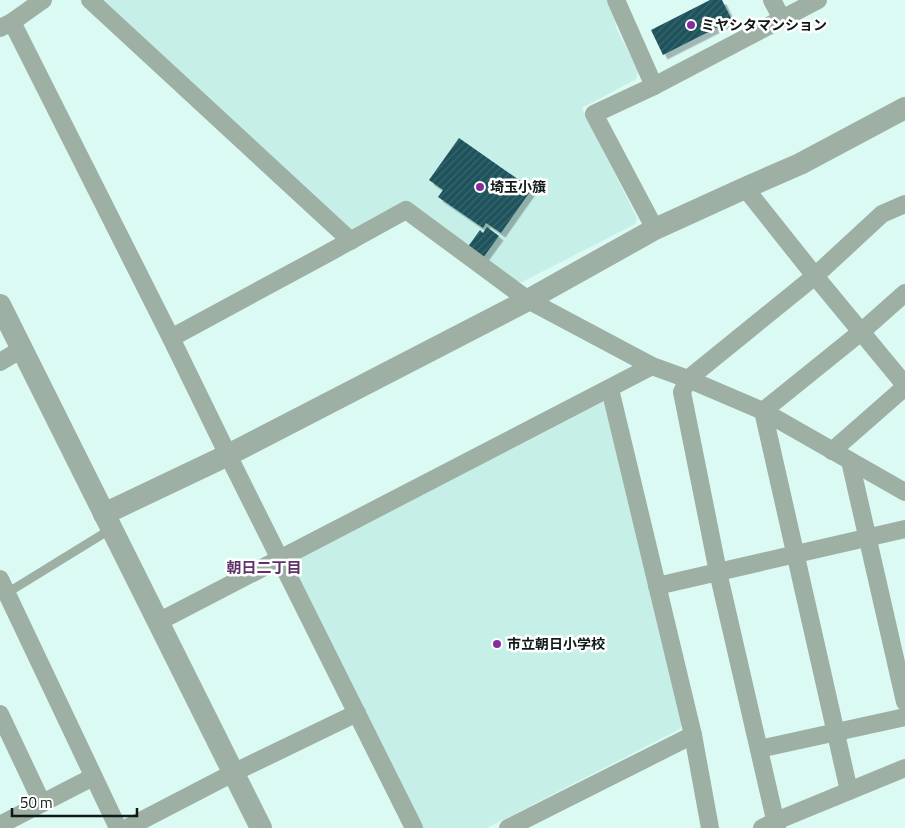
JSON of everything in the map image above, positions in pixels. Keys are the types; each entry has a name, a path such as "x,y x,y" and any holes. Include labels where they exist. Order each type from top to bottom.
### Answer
{"street":[{"path":"44,0 6,25 171,338 414,828"},
{"path":"90,0 351,241"},
{"path":"616,0 654,86"},
{"path":"772,0 782,19"},
{"path":"655,229 594,114 654,86 818,0"},
{"path":"108,522 228,455 528,300 655,229 800,164 905,108"},
{"path":"744,188 905,386 832,451"},
{"path":"903,774 850,791 772,826 760,750 718,572 682,392 688,379 815,276 882,214 905,204"},
{"path":"171,338 406,210 528,300 652,366 763,411 905,492"},
{"path":"763,411 862,332 905,293"},
{"path":"0,306 261,828"},
{"path":"0,362 22,349"},
{"path":"158,622 652,366"},
{"path":"610,389 692,735 710,828"},
{"path":"763,411 850,791"},
{"path":"850,461 905,702"},
{"path":"657,586 905,529"},
{"path":"4,594 118,828"},
{"path":"127,828 357,713"},
{"path":"0,714 42,803"},
{"path":"760,750 905,717"},
{"path":"508,828 692,735"},
{"path":"0,825 93,777"}],"lane":[{"path":"4,594 108,522"}],"shaded area":[{"path":"98,0 613,0 616,28 638,70 636,79 582,108 637,218 635,224 522,282 515,282 402,202 351,230"},
{"name":"市立朝日小学校","path":"603,402 610,405 683,719 680,729 487,828 420,828 292,569 294,561"}],"building":[{"name":"ミヤシタマンション","path":"710,0 722,0 732,20 663,55 651,30"},
{"path":"459,138 532,189 501,233 486,223 483,228 438,197 443,190 429,180"},
{"path":"487,227 499,236 483,258 467,248 480,230 483,233"}],"place":[{"name":"ミヤシタマンション","path":"691,25"},
{"name":"埼玉小籏","path":"480,187"},
{"name":"市立朝日小学校","path":"497,644"}],"district":[{"name":"朝日二丁目","path":"264,568"}]}
